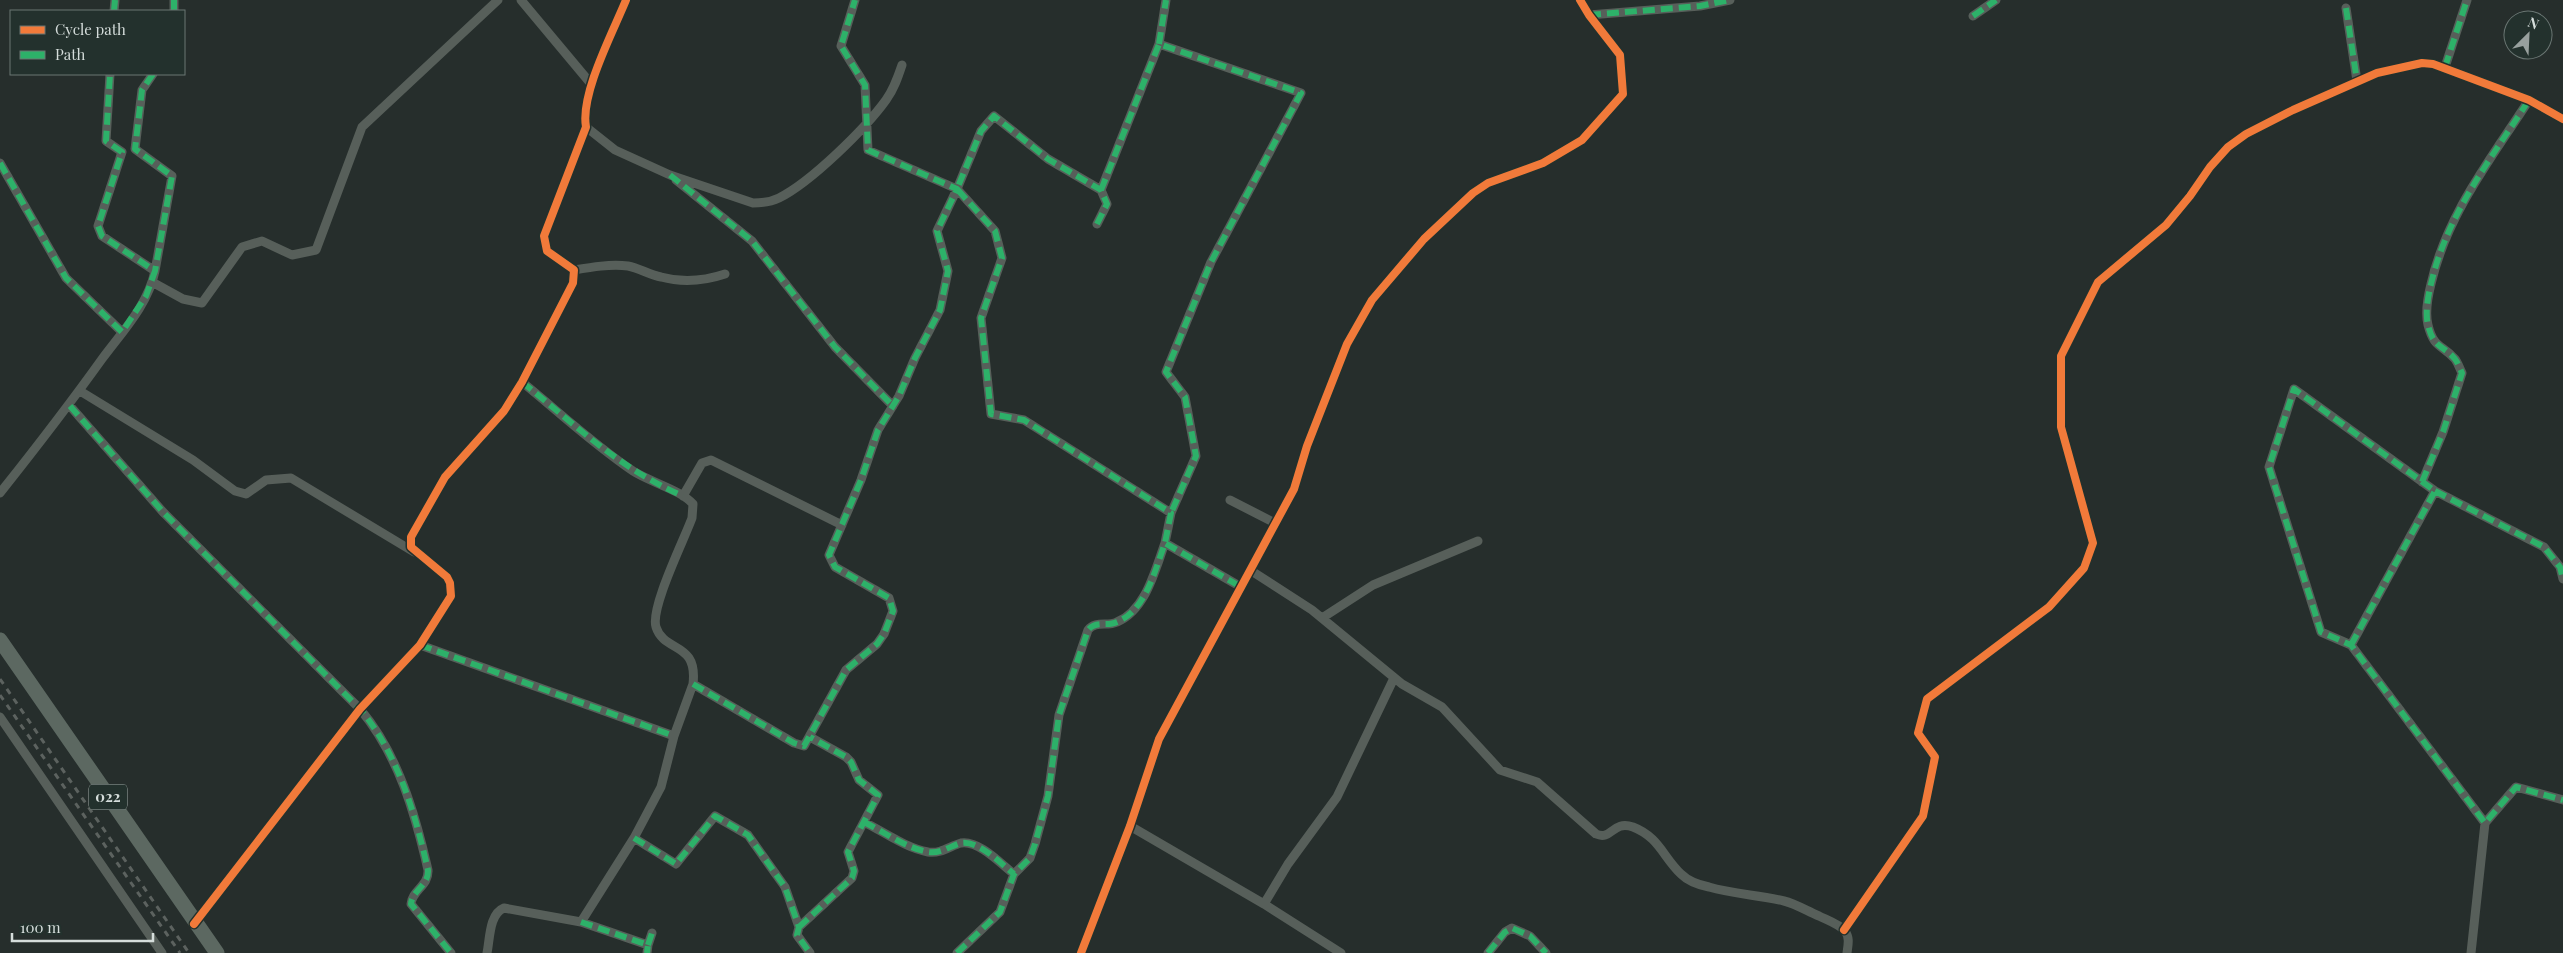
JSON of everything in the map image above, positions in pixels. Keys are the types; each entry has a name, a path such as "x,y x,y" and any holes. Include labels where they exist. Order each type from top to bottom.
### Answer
{"main road":[{"name":"022","path":"0,640 194,924 217,953"}],"street":[{"path":"152,282 183,299 202,303 242,247 262,241 292,255 316,250 362,127 498,0"},
{"path":"521,0 592,85"},
{"path":"626,0 585,104 586,127 544,236 548,251 574,270 598,266 629,266 661,278 684,281 707,280 725,274"},
{"path":"855,0 841,46 865,84 868,150 957,189 995,231 1002,258 981,318 991,414 1024,420 1171,513"},
{"path":"1101,190 1158,44 1166,0"},
{"path":"1081,953 1130,826 1159,739 1294,489 1307,446 1347,344 1372,300 1424,239 1473,193 1488,183 1543,163 1582,140 1623,94 1620,55 1589,15 1580,0"},
{"path":"1589,15 1700,6 1730,0"},
{"path":"1973,16 1996,0"},
{"path":"2445,67 2467,0"},
{"path":"2346,8 2357,81"},
{"path":"957,953 1000,912 1014,874 1030,858 1048,796 1059,715 1088,630 1095,624 1118,622 1132,611 1147,590 1165,544 1171,513 1196,456 1185,397 1166,372 1211,262 1301,93 1158,44"},
{"path":"1844,930 1923,816 1935,757 1918,733 1927,699 2049,607 2084,568 2093,543 2061,427 2061,356 2098,282 2166,225 2228,148 2246,134 2357,81 2384,71 2422,62 2445,67 2529,100 2563,118"},
{"path":"586,127 616,150 670,176 753,203 772,201 781,197 828,162 867,123 887,99 896,83 902,65"},
{"path":"110,75 106,141 122,152 98,226 99,231 155,271"},
{"path":"0,493 70,406 146,296 152,282 172,176 135,149 142,90 152,75"},
{"path":"2422,482 2443,432 2462,373 2456,360 2434,344 2427,324 2428,298 2435,264 2444,237 2458,210 2529,100"},
{"path":"693,684 800,746 804,746 846,670 877,644 889,624 892,610 889,598 831,562 829,555 861,480 873,440 893,406 940,310 948,271 937,231 981,131 994,116 1048,159 1101,190 1108,204 1097,224"},
{"path":"0,163 66,278 122,332"},
{"path":"670,176 752,241 836,347 893,406"},
{"path":"416,554 411,547 411,537 445,477 504,412 522,382 573,283 574,270"},
{"path":"522,382 590,440 626,466 647,479 683,496 693,504 692,518 657,603 655,620 659,634 689,657 694,676 693,684 674,736 661,787 634,838 581,922"},
{"path":"2486,823 2351,645 2322,632 2269,467 2294,389 2434,491 2544,547 2560,566 2563,579"},
{"path":"80,391 193,460 235,491 246,494 266,480 291,478 416,554 442,572 450,583 450,596 420,645 360,709 194,924"},
{"path":"70,406 163,512 360,709 388,747 409,804 423,851 427,879 411,899 411,904 452,953"},
{"path":"683,496 702,463 711,460 842,525"},
{"path":"2351,645 2434,491"},
{"path":"1230,500 1275,523"},
{"path":"1322,618 1373,585 1478,541"},
{"path":"1165,544 1241,587"},
{"path":"1250,570 1322,618 1394,678 1442,707 1500,770 1537,782 1596,834 1602,837 1607,836 1616,826 1622,825 1635,828 1659,845 1681,874 1690,880 1725,892 1786,901 1832,922 1844,930 1849,941 1847,953"},
{"path":"420,645 674,736"},
{"path":"1264,904 1288,864 1337,797 1394,678"},
{"path":"0,717 162,953"},
{"path":"810,738 846,757 851,762 859,780 878,793 848,852 854,871 852,878 799,927 797,935 810,953"},
{"path":"2471,953 2486,823 2516,787 2563,800"},
{"path":"634,838 676,864 715,816 748,835 785,887 799,927"},
{"path":"864,822 926,851 939,852 964,843 971,844 994,858 1014,874"},
{"path":"1130,826 1264,904 1341,953"},
{"path":"488,953 495,916 504,908 581,922 647,949 652,932"},
{"path":"1488,953 1505,932 1512,928 1530,936 1546,953"}],"railway":[{"path":"0,679 189,953"},
{"path":"0,695 180,953"}],"marked path":[{"path":"114,10 115,0"},
{"path":"174,0 174,10"},
{"path":"693,684 794,743 804,746 846,670 877,644 884,634 893,611 889,598 835,567 829,555 861,480 878,430 899,396 915,358 940,310 948,271 937,231 957,189 868,150 865,85 841,46 855,0"},
{"path":"1159,44 1166,0"},
{"path":"1589,15 1700,6 1730,0"},
{"path":"1973,16 1996,0"},
{"path":"2445,67 2467,0"},
{"path":"2346,8 2357,81"},
{"path":"1101,190 1159,44 1301,93 1211,262 1166,372 1185,397 1196,456 1171,513"},
{"path":"0,163 66,278 122,332 146,296 155,271 102,236 98,226 122,152 106,141 110,75"},
{"path":"152,75 142,90 135,149 172,176 155,271"},
{"path":"2422,482 2443,432 2462,373 2455,359 2433,338 2427,320 2428,299 2438,258 2459,211 2472,188 2529,100"},
{"path":"1097,224 1107,204 1101,190 1048,159 994,116 981,131 957,189 995,231 1002,258 981,318 991,414 1024,420 1171,513 1165,543"},
{"path":"670,175 752,241 835,347 893,406"},
{"path":"522,382 598,445 638,472 683,496"},
{"path":"2351,645 2435,491 2294,389 2269,467 2321,632 2351,645 2485,823 2516,787 2563,800"},
{"path":"70,406 163,512 360,709 373,726 385,745 403,785 411,806 428,870 426,880 414,895 411,904 451,953"},
{"path":"2435,491 2544,547 2560,567 2563,579"},
{"path":"957,953 1000,912 1014,874 1030,858 1048,796 1059,715 1088,630 1094,625 1117,622 1135,608 1148,588 1165,543 1241,587"},
{"path":"420,645 674,736"},
{"path":"799,927 852,878 854,871 848,852 878,795 859,780 851,762 846,757 810,737"},
{"path":"634,838 676,864 715,816 748,835 785,887 799,927 797,935 810,953"},
{"path":"864,822 903,843 928,852 941,851 961,843 975,845 1014,874"},
{"path":"581,922 648,945 647,953"},
{"path":"1488,953 1505,932 1512,928 1530,936 1546,953"},
{"path":"648,945 652,933"}],"cycle path":[{"path":"194,924 360,709 420,645 451,596 450,583 447,577 411,547 411,537 445,477 504,411 522,382 573,283 574,270 547,251 544,236 586,127 585,113 588,98 599,63 626,0"},
{"path":"1081,953 1130,826 1159,739 1294,489 1307,446 1347,344 1372,300 1424,239 1473,193 1488,183 1543,163 1582,140 1623,94 1620,55 1589,15 1580,0"},
{"path":"1844,930 1923,816 1935,757 1918,733 1927,699 2049,607 2084,568 2093,543 2061,427 2061,356 2098,282 2166,225 2190,196 2210,167 2228,147 2246,134 2293,110 2377,73 2422,63 2433,64 2529,100 2563,119"}]}
